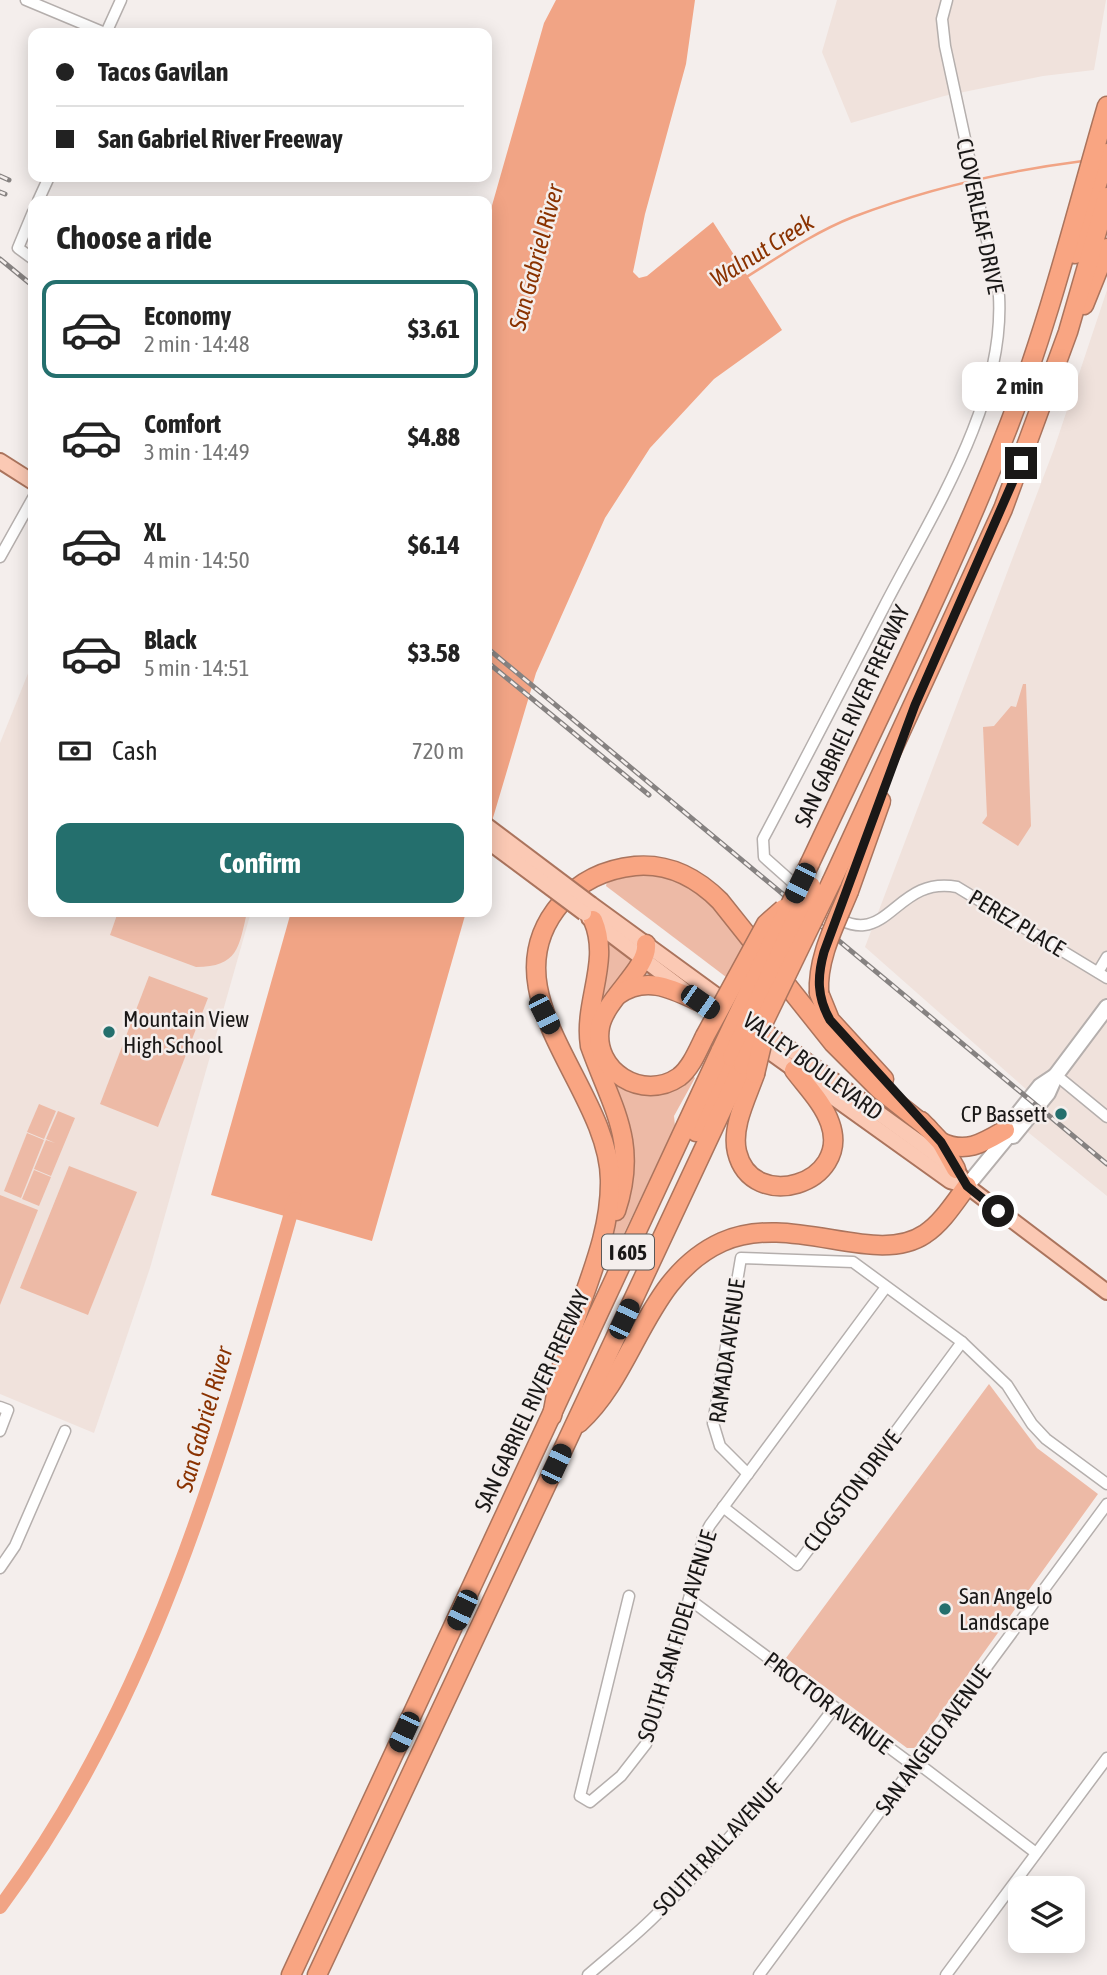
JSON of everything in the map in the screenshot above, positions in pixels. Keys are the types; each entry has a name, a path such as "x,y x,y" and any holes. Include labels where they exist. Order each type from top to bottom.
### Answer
{"highway":[{"name":"SAN GABRIEL RIVER FREEWAY","path":"290,1975 544,1463 572,1430 737,1061 790,902 821,872 915,705 1003,509 1068,332 1090,295 1086,249 1107,106"},
{"path":"317,1975 342,1922 340,1907 544,1463 737,1061 821,872 996,502 1043,379 1081,257 1086,249 1107,153"},
{"name":"SAN GABRIEL RIVER FREEWAY","path":"544,1463 552,1416 737,1061 775,996 862,758 979,499 1035,351 1086,249 1107,197"},
{"path":"915,705 849,891 824,952 819,974 819,993 826,1013 835,1026 941,1142 956,1169"},
{"path":"595,1264 608,1208 609,1161 591,1109 544,1014 536,972 540,942 551,917 567,896 595,877 628,867 651,866 679,872 701,884 720,901 833,1043 880,1090 928,1128"},
{"path":"644,951 602,1020 599,1041 607,1063 631,1083 653,1086 672,1081 690,1064 765,924 790,902"},
{"path":"552,1416 565,1353 622,1190 626,1156 622,1132 592,1053 587,1031 601,951 589,912"},
{"path":"615,997 632,987 656,985 700,1002"},
{"path":"737,1061 738,1153 747,1169 762,1182 780,1187 792,1187 820,1172 829,1160 833,1140 829,1118 794,1070"},
{"path":"941,1142 968,1148 1007,1133"},
{"path":"572,1430 598,1406 662,1293 684,1267 704,1252 740,1235 776,1230 881,1246 904,1244 932,1229 967,1186"}],"main road":[{"path":"0,461 28,479"},
{"name":"VALLEY BOULEVARD","path":"492,830 589,912"},
{"name":"VALLEY BOULEVARD","path":"492,844 956,1169 967,1186 1107,1292"},
{"name":"VALLEY BOULEVARD","path":"644,951 700,1002 950,1181 967,1186"},
{"path":"967,1186 1040,1086 1056,1075 1107,1007"}],"street":[{"path":"26,0 94,28"},
{"path":"108,28 121,0"},
{"name":"CLOVERLEAF DRIVE","path":"850,925 830,915 764,857 763,839 962,450 991,379 1001,322 995,268 955,104 942,19 947,0"},
{"path":"28,224 18,248 28,256"},
{"path":"0,557 28,507"},
{"name":"PEREZ PLACE","path":"850,925 875,923 920,889 948,885 979,898 1102,975"},
{"path":"1102,975 1107,957"},
{"path":"1056,1075 1107,1117"},
{"name":"RAMADA AVENUE","path":"748,1474 720,1446 713,1423 741,1258 853,1262 886,1287"},
{"path":"886,1287 962,1342 1007,1385 1032,1424 1046,1439 1107,1484"},
{"name":"SOUTH SAN FIDEL AVENUE","path":"629,1596 580,1796 590,1802 621,1776 646,1744 689,1599 703,1538 723,1507 886,1287"},
{"name":"CLOGSTON DRIVE","path":"723,1507 797,1564 962,1342"},
{"path":"0,1431 4,1409"},
{"path":"0,1568 15,1546 65,1431"},
{"name":"SAN ANGELO AVENUE","path":"759,1975 1107,1504"},
{"name":"PROCTOR AVENUE","path":"689,1599 914,1766 924,1768 1036,1853"},
{"name":"SOUTH RALL AVENUE","path":"589,1975 659,1913 720,1848 775,1786 834,1708"},
{"path":"946,1975 1107,1758"}],"shaded area":[{"path":"837,0 1106,0 1094,70 1043,76 944,96 851,123 822,52"},
{"path":"1107,290 1107,1196 1008,1116 1027,1090 865,947 1054,449"},
{"name":"Mountain View High School","path":"28,673 28,917 250,917 150,1268 94,1433 0,1394 0,743"},
{"path":"1023,684 1026,684 1031,826 1018,846 982,823 987,816 983,727 994,726 1011,706 1016,707"},
{"path":"636,875 671,875 705,892 751,947 730,980 606,886 607,882"},
{"path":"116,917 246,917 234,953 221,963 210,966 196,967 110,935"},
{"path":"605,940 634,962 609,995 598,1017 598,1049 604,1062 613,1074 625,1083 639,1089 655,1090 675,1085 698,1065 692,1075 695,1078 674,1116 675,1126 618,1246 608,1241 625,1197 631,1164 630,1149 596,1053 592,1031 604,963"},
{"path":"149,976 208,998 158,1127 100,1104"},
{"path":"39,1104 56,1111 44,1139 27,1132"},
{"path":"58,1111 75,1118 51,1176 34,1169 46,1140 55,1143 46,1139"},
{"path":"27,1133 44,1140 21,1198 4,1191"},
{"path":"69,1166 137,1192 88,1315 20,1288"},
{"path":"34,1170 51,1177 39,1206 22,1199"},
{"path":"0,1195 38,1210 0,1305"},
{"path":"989,1384 1037,1448 1098,1494 915,1748 907,1748 786,1658"}],"water":[{"path":"556,0 695,0 686,64 645,214 633,272 639,278 647,276 713,222 782,330 714,379 650,448 605,518 536,673 492,821 492,205 544,23"},
{"path":"290,917 465,917 372,1241 211,1195"}],"waterway":[{"name":"Walnut Creek","path":"745,278 825,230 881,207 966,182 1083,161"},
{"name":"San Gabriel River","path":"0,1907 54,1827 102,1744 143,1657 212,1476 295,1199"}],"railway":[{"path":"0,176 9,180"},
{"path":"0,192 5,194"},
{"path":"0,259 28,282"},
{"path":"492,652 1107,1164"},
{"path":"492,666 649,795"}],"place":[{"name":"Mountain View High School","path":"109,1032"},
{"name":"CP Bassett","path":"1061,1114"},
{"name":"San Angelo Landscape","path":"945,1609"}],"route":[{"path":"998,1211 967,1186 941,1142 830,1020 818,983 824,952 849,891 915,705 1021,463"}]}
